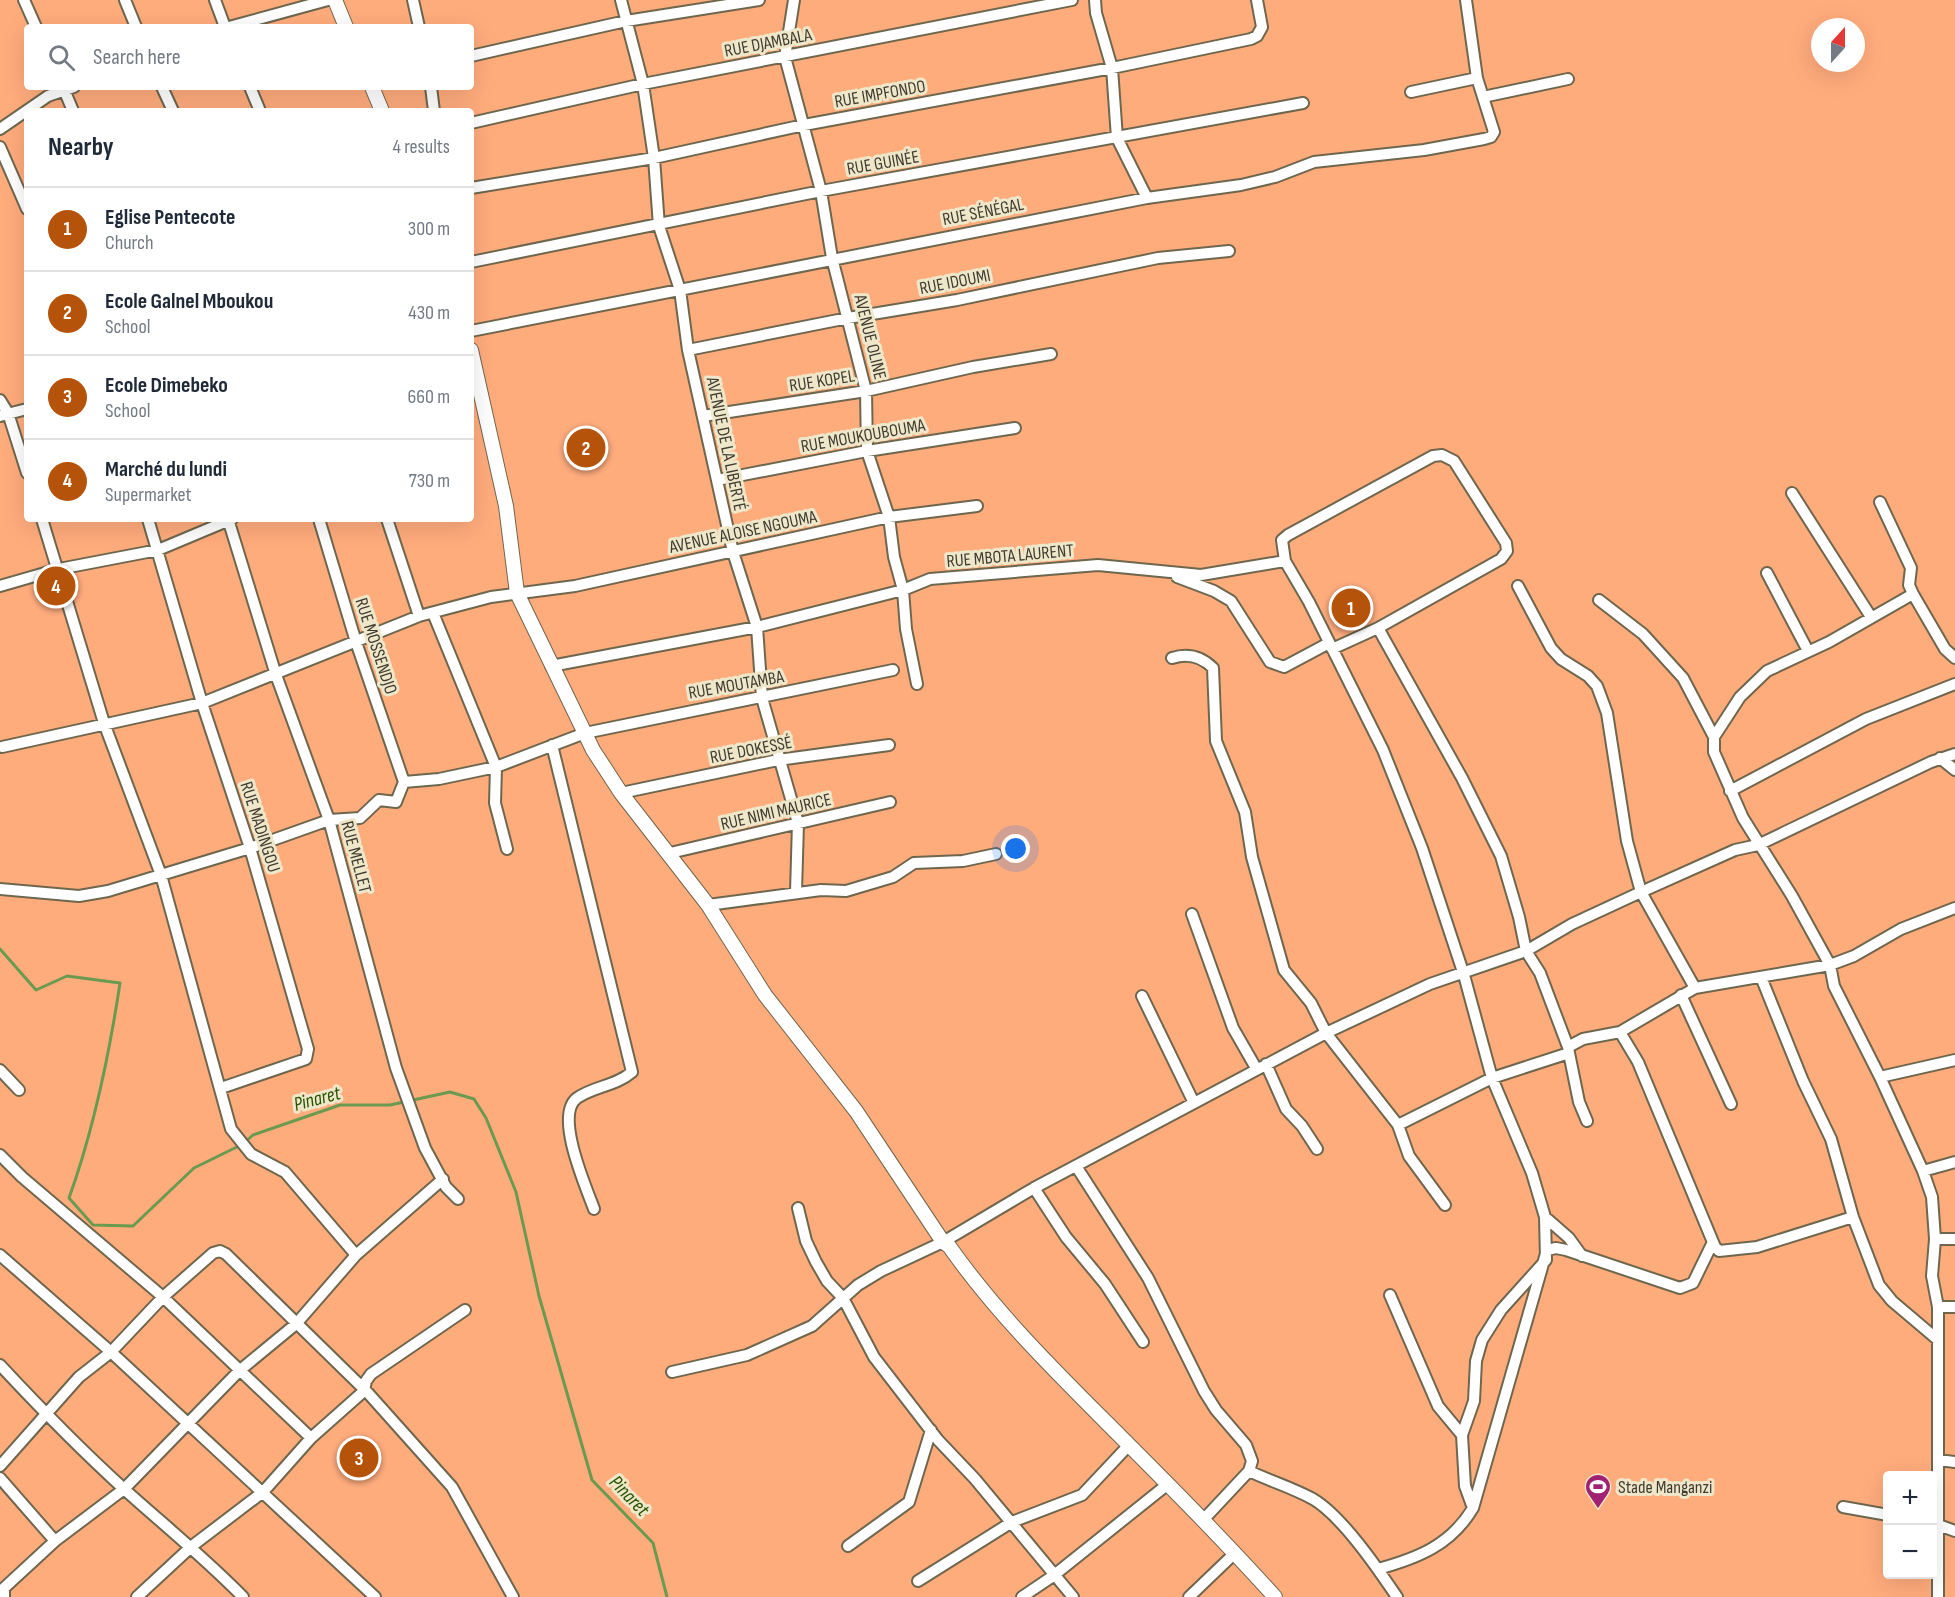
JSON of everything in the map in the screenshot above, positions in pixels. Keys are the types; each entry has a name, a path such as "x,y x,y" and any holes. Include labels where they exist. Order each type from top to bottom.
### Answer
{"main road":[{"path":"335,0 345,24"},
{"path":"373,90 381,108"},
{"path":"474,363 506,506 517,593 585,733 621,793 708,905 765,994 856,1111 943,1242 949,1246 980,1289 1042,1358 1204,1519 1275,1597"}],"street":[{"path":"24,0 35,24"},
{"path":"125,0 135,24"},
{"path":"215,0 226,24"},
{"path":"238,24 328,0"},
{"path":"412,0 418,24"},
{"name":"AVENUE DE LA LIBERTÉ","path":"621,0 643,84 654,158 659,226 680,290 688,350 733,552 757,627 762,698 798,824 796,892"},
{"path":"474,55 627,21 759,0"},
{"name":"AVENUE OLINE","path":"794,0 785,57 821,191 832,258 866,391 867,451 890,517 894,557 903,590 906,628 917,684"},
{"name":"RUE DJAMBALA","path":"474,122 643,84 1072,0"},
{"path":"1095,0 1096,13 1112,68 1117,138 1147,198"},
{"name":"RUE IMPFONDO","path":"474,188 654,158 804,125 1112,68 1251,39 1262,27 1257,0"},
{"path":"1466,0 1477,78 1483,97 1568,79"},
{"path":"1411,92 1477,78"},
{"path":"31,108 48,96 62,90"},
{"path":"68,90 72,108"},
{"path":"163,90 172,108"},
{"path":"251,90 259,108"},
{"path":"431,90 434,108"},
{"name":"RUE SÉNÉGAL","path":"474,329 1147,198 1241,185 1275,177 1314,162 1424,150 1484,140 1491,137 1493,127 1483,97"},
{"name":"RUE GUINÉE","path":"474,261 659,226 821,191 1303,103"},
{"path":"0,129 24,112"},
{"path":"0,147 24,202"},
{"name":"RUE IDOUMI","path":"688,350 848,318 957,300 1158,258 1229,251"},
{"name":"RUE KOPEL","path":"703,416 866,391 973,367 1051,354"},
{"path":"0,400 24,465"},
{"path":"4,415 24,410"},
{"name":"RUE MOUKOUBOUMA","path":"717,480 867,451 1015,428"},
{"path":"1167,574 1214,591 1231,601 1270,662 1284,667 1331,646 1378,628 1501,559 1507,551 1506,543 1454,461 1442,455 1433,456 1282,540 1285,561 1331,646 1394,773 1422,848 1464,975 1492,1078 1532,1173 1545,1217 1546,1260 1501,1310 1482,1340 1476,1361 1474,1401 1462,1435 1465,1486 1473,1508"},
{"path":"1792,493 1871,617"},
{"path":"1880,502 1911,568 1910,585 1913,594 1945,649 1955,658"},
{"name":"AVENUE ALOISE NGOUMA","path":"2,747 202,703 419,616 491,597 575,586 890,517 977,506"},
{"path":"43,522 105,723 161,875 231,1129 251,1154 285,1172 356,1255"},
{"name":"RUE MADINGOU","path":"149,522 202,703 250,848 308,1054 306,1059 221,1088"},
{"path":"0,586 59,569 158,550 223,522"},
{"name":"RUE MELLET","path":"231,522 276,675 329,820 396,1068 425,1148 446,1187 458,1199"},
{"name":"RUE MOSSENDJO","path":"320,522 356,642 404,782"},
{"path":"388,522 419,616"},
{"name":"RUE MBOTA LAURENT","path":"551,666 757,627 903,590 930,579 1098,565 1167,574 1201,575 1285,561"},
{"path":"1767,573 1808,651"},
{"path":"1518,586 1551,648 1561,659 1588,676 1598,686 1607,713 1627,841 1641,892 1695,988"},
{"path":"1714,737 1753,683 1777,665 1829,642 1913,594"},
{"path":"1599,600 1644,634 1683,678 1714,737 1714,752 1730,791 1758,845 1792,896 1830,965 1834,986 1880,1077 1923,1171 1932,1197 1935,1239 1932,1276 1938,1307 1937,1481"},
{"path":"433,613 496,767 495,803 507,849"},
{"path":"1378,628 1462,778 1501,856 1519,917 1526,951 1540,973 1568,1050 1579,1102 1587,1120"},
{"path":"1172,658 1194,656 1213,668 1216,741 1245,812 1252,857 1284,970 1311,1003 1326,1033 1398,1125 1409,1156 1445,1205"},
{"name":"RUE MOUTAMBA","path":"404,782 496,767 585,733 893,670"},
{"path":"1730,791 1866,719 1955,684"},
{"name":"RUE DOKESSÉ","path":"621,793 778,760 889,745"},
{"path":"552,746 632,1072 622,1081 577,1098 570,1107 569,1132 594,1209"},
{"path":"672,1372 747,1355 812,1326 843,1298 881,1271 943,1242 1034,1188 1326,1033 1430,984 1464,975 1526,951 1572,924 1641,892 1735,850 1758,845 1940,758 1955,754"},
{"path":"1940,758 1955,770"},
{"path":"0,889 79,896 108,891 250,848 329,820 360,818 379,800 396,802 404,782"},
{"name":"RUE NIMI MAURICE","path":"670,854 890,802"},
{"path":"708,905 796,892 846,891 893,877 914,863 963,861 996,854"},
{"path":"1398,1125 1492,1078 1568,1050 1583,1039 1620,1032 1695,988 1830,965 1854,956 1901,929 1955,908"},
{"path":"1192,914 1233,1028 1261,1066 1286,1109 1302,1126 1317,1149"},
{"path":"1761,977 1803,1081 1831,1139 1853,1217 1879,1285 1892,1301 1938,1340"},
{"path":"1681,995 1731,1104"},
{"path":"1142,996 1194,1103"},
{"path":"1620,1032 1638,1062 1713,1242 1719,1251 1756,1247 1853,1217"},
{"path":"1880,1077 1955,1060"},
{"path":"0,1070 18,1090"},
{"path":"0,1155 22,1177 163,1297 311,1438"},
{"path":"1923,1171 1955,1162"},
{"path":"1076,1166 1148,1278 1204,1391 1250,1453 1252,1461 1249,1472 1204,1519"},
{"path":"4,1597 4,1588 55,1541 124,1489 239,1371 296,1324 356,1255 443,1179"},
{"path":"1034,1188 1066,1237 1105,1284 1143,1342"},
{"path":"798,1208 806,1241 816,1262 827,1281 843,1298 874,1357 931,1430 1012,1522 1072,1597"},
{"path":"1545,1217 1569,1238 1581,1256"},
{"path":"1935,1239 1955,1239"},
{"path":"1378,1569 1414,1559 1440,1545 1462,1526 1473,1508 1547,1250 1556,1248 1680,1288 1694,1282 1713,1242"},
{"path":"0,1466 79,1377 111,1353 163,1297 213,1252 220,1251 226,1254 364,1391 452,1487 513,1597"},
{"path":"0,1255 111,1353 375,1597"},
{"path":"1390,1295 1438,1406 1462,1435"},
{"path":"1938,1307 1955,1307"},
{"path":"136,1597 192,1546 263,1492 311,1438 364,1391 366,1381 371,1374 465,1310"},
{"path":"0,1365 46,1415 124,1489 192,1546 243,1597"},
{"path":"848,1546 909,1502 931,1430"},
{"path":"918,1581 1012,1522 1082,1495 1130,1445"},
{"path":"1938,1460 1955,1462"},
{"path":"1249,1472 1314,1500 1329,1512 1378,1569 1397,1597"},
{"path":"0,1478 55,1541"},
{"path":"1022,1597 1053,1576 1168,1484"},
{"path":"1843,1507 1883,1514"},
{"path":"1935,1525 1938,1597"},
{"path":"1937,1525 1955,1531"},
{"path":"1189,1597 1235,1552"}],"shaded area":[{"path":"0,0 1955,0 1955,1597 0,1597"}],"waterway":[{"name":"Pinaret","path":"0,949 36,990 67,976 120,983 100,1092 69,1198 93,1225 133,1226 194,1168 243,1144 253,1135 340,1105 390,1105 450,1092 474,1099 486,1118 516,1192 539,1296 592,1480 653,1543 667,1597"}],"place":[{"name":"Ecole Galnel Mboukou","path":"586,448"},
{"name":"Marché du lundi","path":"56,586"},
{"name":"Eglise Pentecote","path":"1351,608"},
{"name":"Ecole Dimebeko","path":"359,1458"},
{"name":"Stade Manganzi","path":"1598,1510"}]}
